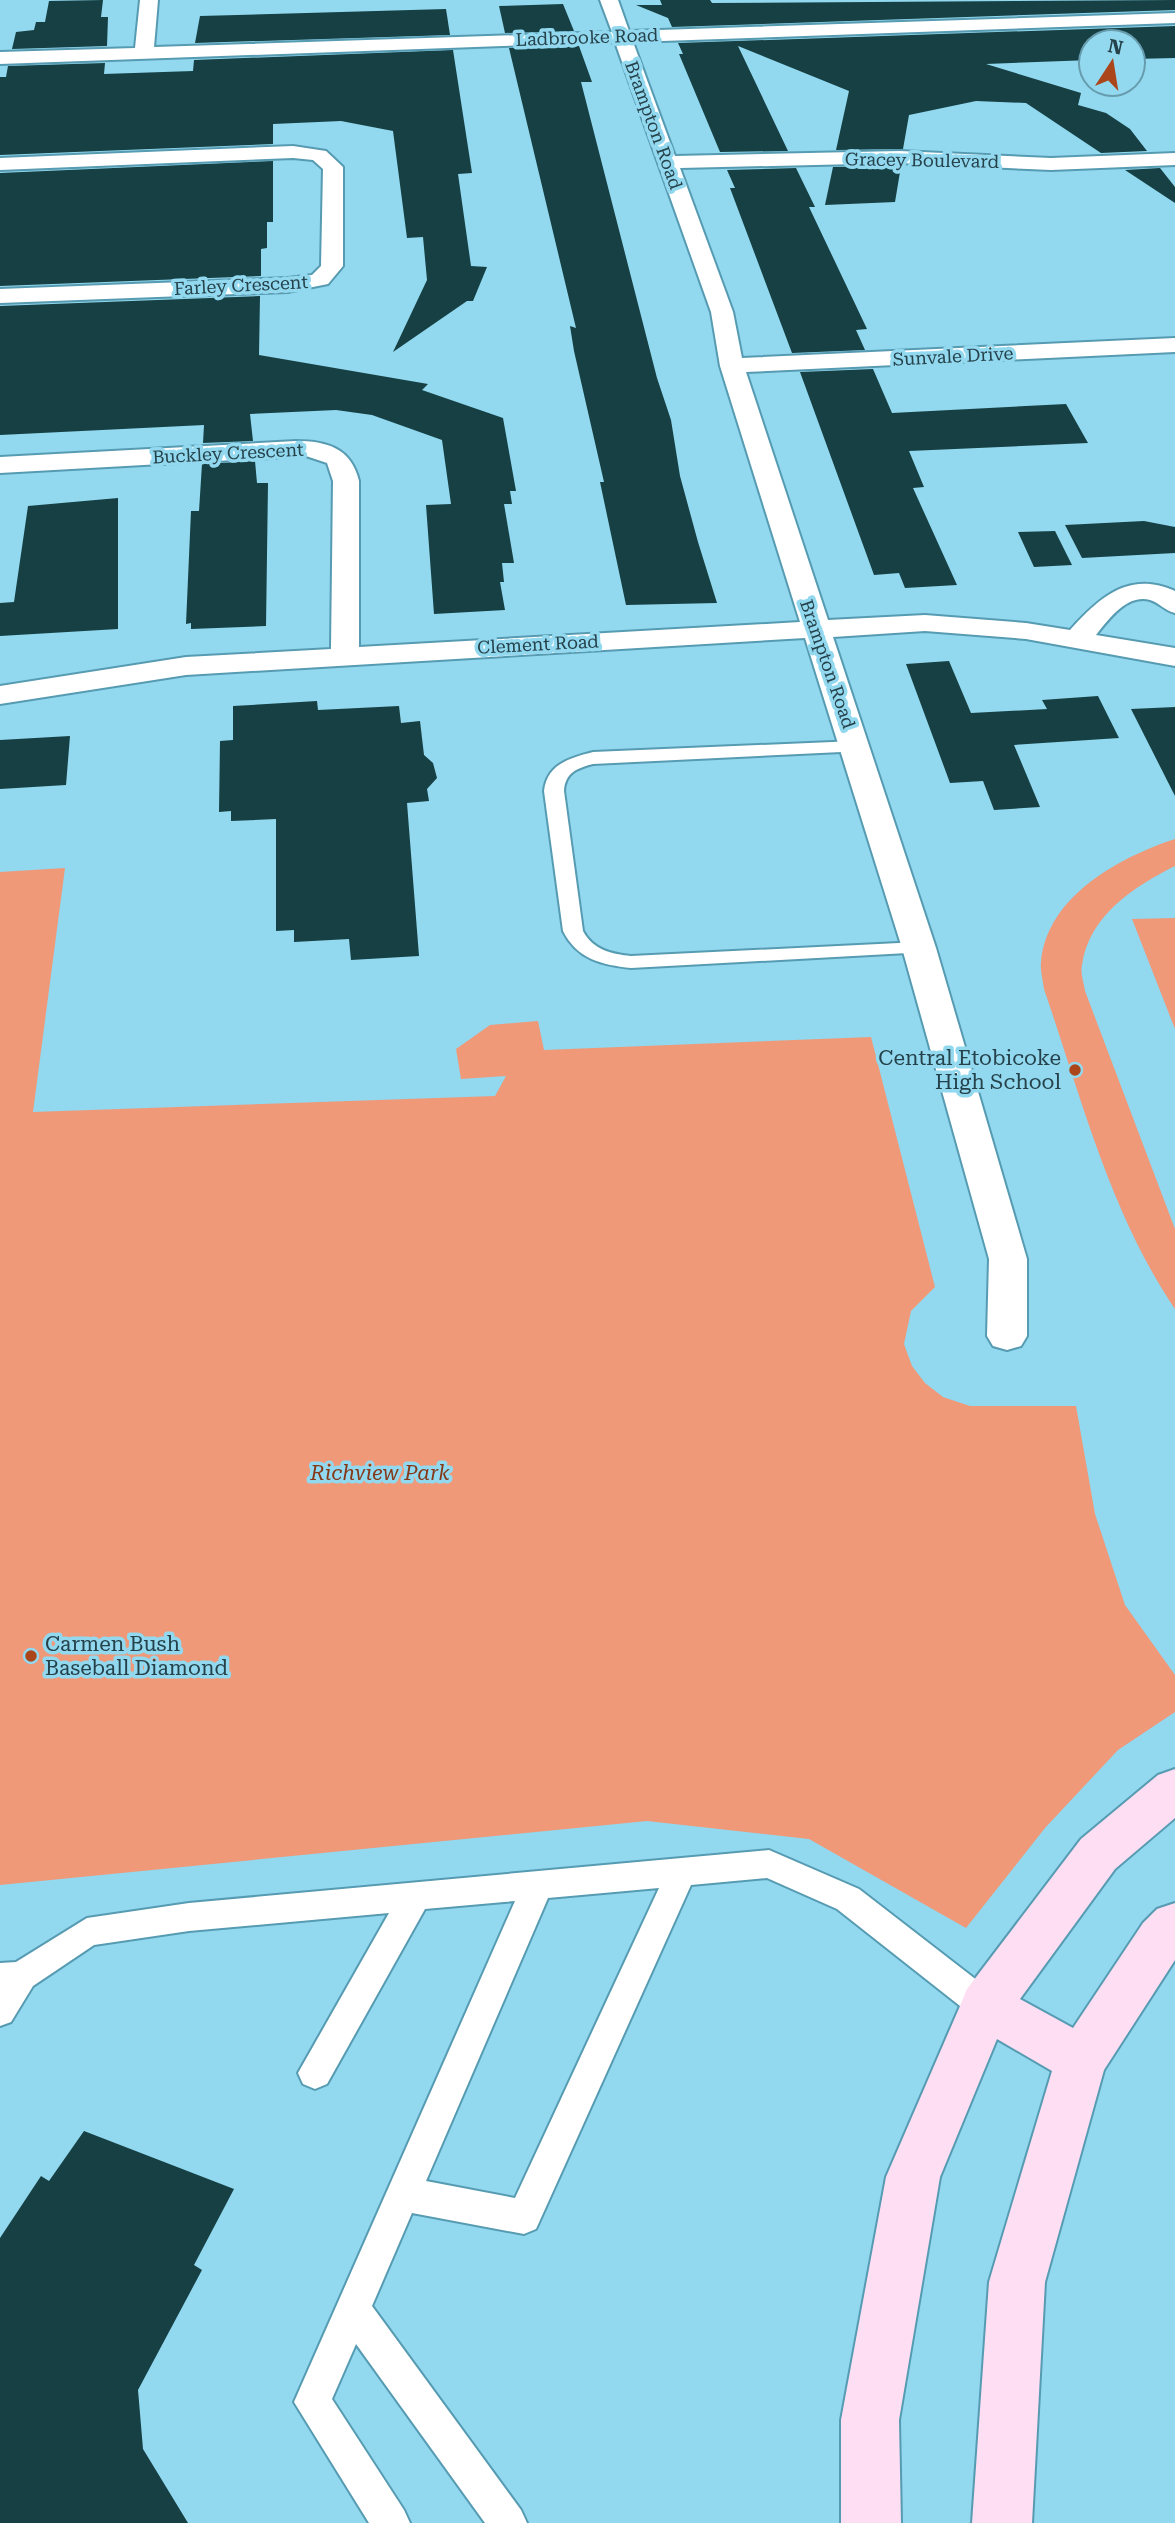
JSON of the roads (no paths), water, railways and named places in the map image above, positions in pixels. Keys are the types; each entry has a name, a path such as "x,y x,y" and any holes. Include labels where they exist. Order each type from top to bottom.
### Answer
{"street":[{"path":"144,54 149,0"},
{"name":"Brampton Road","path":"609,0 722,312 732,366 919,948 1008,1259 1007,1336"},
{"name":"Ladbrooke Road","path":"0,58 1175,18"},
{"name":"Gracey Boulevard","path":"668,162 900,157 981,150 1051,164 1175,159"},
{"name":"Farley Crescent","path":"0,164 293,152 319,155 333,167 332,266 330,273 320,279 288,285 0,296"},
{"name":"Sunvale Drive","path":"732,366 1175,345"},
{"name":"Buckley Crescent","path":"0,465 296,448 319,450 336,457 343,463 346,481 345,655"},
{"path":"1076,641 1121,594 1137,591 1155,593 1175,605"},
{"name":"Clement Road","path":"0,695 186,666 925,623 976,625 1175,657"},
{"path":"871,2523 870,2420 913,2177 985,2006 1098,1854 1175,1789"},
{"path":"1002,2523 1017,2282 1081,2060 1161,1939 1175,1925"},
{"path":"985,2006 1081,2060"}],"lane":[{"path":"856,747 593,758 570,765 559,774 554,784 573,931 576,939 592,953 631,962 919,948"},
{"path":"0,2011 11,1977 87,1932 189,1917 769,1864 848,1899 985,2006"},
{"path":"403,2194 524,2217 681,1873"},
{"path":"391,2523 313,2402 538,1885"},
{"path":"315,2073 415,1897"},
{"path":"353,2310 508,2523"}],"place":[{"name":"Central Etobicoke High School","path":"1075,1070"},
{"name":"Carmen Bush Baseball Diamond","path":"31,1656"}],"park label":[{"name":"Richview Park","path":"380,1473"}]}
